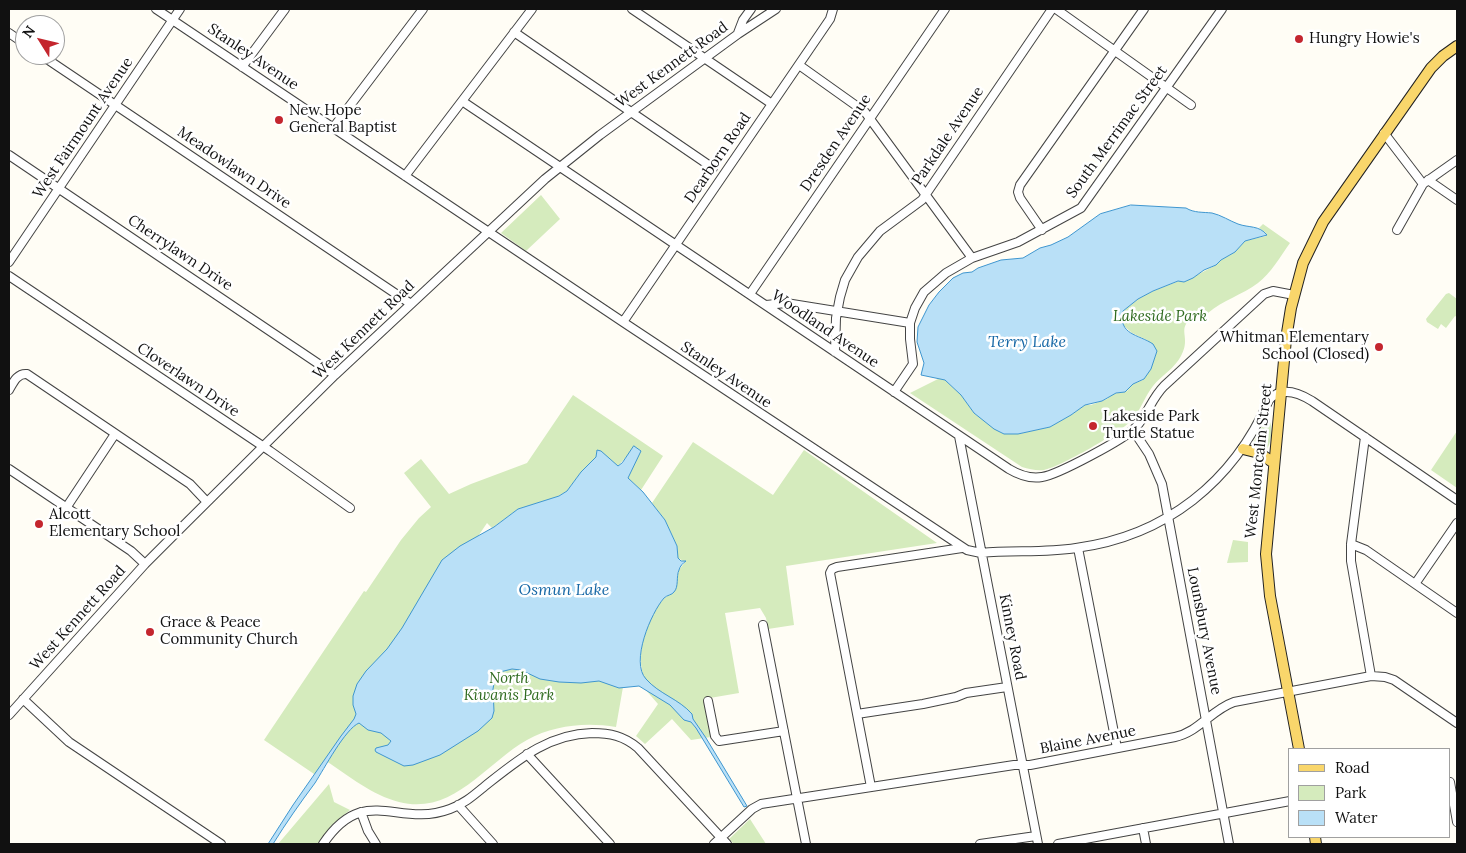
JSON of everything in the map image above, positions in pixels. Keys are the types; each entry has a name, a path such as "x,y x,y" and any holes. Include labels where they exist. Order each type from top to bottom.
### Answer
{"main road":[{"name":"West Montcalm Street","path":"1298,748 1267,572 1267,534 1286,339 1294,295 1303,263 1319,229 1431,68 1457,46"},
{"path":"1243,449 1259,453 1274,463"}],"street":[{"name":"Stanley Avenue","path":"156,9 962,548 981,552 1078,548 1125,537 1168,517 1187,506 1210,487 1243,449 1270,400 1281,392"},
{"name":"West Fairmount Avenue","path":"9,262 180,9"},
{"path":"242,67 285,9"},
{"path":"333,128 423,9"},
{"path":"405,176 532,9"},
{"path":"738,34 743,20 751,9"},
{"name":"West Kennett Road","path":"9,714 145,564 207,502 336,375 558,167 738,34 776,9"},
{"name":"Dearborn Road","path":"622,322 799,65 830,19 834,9"},
{"name":"Dresden Avenue","path":"750,294 945,9"},
{"name":"Parkdale Avenue","path":"835,352 837,311 845,280 861,252 880,232 922,200 1052,9"},
{"path":"1056,9 1192,105"},
{"path":"1042,230 1020,198 1019,187 1144,9"},
{"name":"South Merrimac Street","path":"894,392 914,364 910,339 910,323 915,308 927,289 946,273 972,258 1014,244 1073,213 1082,206 1222,9"},
{"path":"637,10 772,104"},
{"path":"514,32 713,168"},
{"name":"Meadowlawn Drive","path":"56,65 411,304"},
{"path":"799,65 865,112 972,258"},
{"name":"Woodland Avenue","path":"462,102 1015,473 1038,478 1058,472 1133,430"},
{"path":"1384,133 1425,182 1457,200"},
{"name":"Cherrylawn Drive","path":"9,155 336,375"},
{"path":"1397,230 1425,182 1457,160"},
{"name":"Cloverlawn Drive","path":"9,276 350,508"},
{"path":"1133,430 1142,420 1152,401 1164,386 1264,294 1273,291 1294,295"},
{"path":"766,305 786,303 910,323"},
{"path":"9,390 19,376 26,374 190,484 207,502"},
{"path":"1281,392 1294,393 1307,398 1457,500"},
{"name":"Lounsbury Avenue","path":"1133,430 1147,450 1162,484 1230,844"},
{"path":"66,508 115,434"},
{"name":"Kinney Road","path":"959,436 1038,844"},
{"path":"1365,437 1351,544 1352,568 1372,676"},
{"path":"9,469 131,551 145,564"},
{"path":"1416,584 1457,523"},
{"path":"1351,544 1366,550 1457,613"},
{"path":"871,787 830,576 831,570 836,567 962,548"},
{"path":"1078,548 1117,748"},
{"path":"763,625 806,844"},
{"name":"Blaine Avenue","path":"714,844 757,806 1022,764 1030,765 1179,736 1192,731 1229,704 1372,676 1386,676 1394,680 1457,723"},
{"path":"857,714 923,704 966,693 1007,687"},
{"path":"22,699 69,742 221,844"},
{"path":"708,701 715,736 723,742 784,731"},
{"path":"323,844 341,822 362,812 380,810 422,814 443,811 468,800 527,754 551,741 575,734 611,734 627,739 638,748 727,844"},
{"path":"527,754 610,844"},
{"path":"1451,788 1457,822"},
{"path":"1058,844 1288,801"},
{"path":"458,806 493,844"},
{"path":"362,812 368,831 376,844"},
{"path":"1143,828 1146,844"},
{"path":"980,844 1036,836"}],"green space":[{"path":"541,195 560,219 526,251 501,233"},
{"name":"Lakeside Park","path":"1263,224 1290,243 1271,270 1252,287 1208,313 1205,310 1194,316 1185,326 1185,342 1181,356 1153,386 1133,419 1105,440 1077,456 1044,470 1022,467 910,393 940,378 945,380 961,395 974,413 1000,432 1004,434 1018,434 1050,427 1085,405 1091,405 1107,399 1113,394 1127,391 1133,384 1143,380 1156,355 1147,340 1132,333 1123,325 1123,311 1138,299 1153,291 1179,281 1184,282 1216,265 1235,252 1245,241 1266,236 1266,233 1259,228"},
{"path":"1449,293 1457,299 1457,317 1455,316 1446,328 1441,324 1438,329 1427,322 1426,319 1446,294"},
{"name":"North Kiwanis Park","path":"573,395 663,456 641,490 628,478 640,452 627,456 618,466 597,451 596,457 581,472 567,491 555,498 518,509 492,528 487,523 379,684 484,631 626,670 616,727 570,726 537,735 512,750 468,785 452,795 436,801 418,804 399,802 379,795 326,761 317,776 264,740 364,591 366,592 401,540 431,507 404,473 421,459 449,494 527,463"},
{"path":"1267,421 1271,425 1271,433 1266,450 1254,446 1253,443"},
{"path":"1457,431 1457,488 1431,470"},
{"path":"693,442 773,495 804,450 937,543 786,566 794,625 768,629 766,618 760,608 725,613 739,693 704,699 711,737 691,740 672,719 645,744 636,736 658,704 644,688 641,661 643,640 649,620 660,603 673,593 679,570 685,562 678,558 677,546 665,520 652,503"},
{"path":"1233,540 1248,542 1248,562 1227,563"},
{"path":"329,784 334,802 350,810 332,825 318,844 278,844"},
{"path":"750,819 766,844 734,844 729,839"}],"water":[{"name":"Terry Lake","path":"1131,205 1186,208 1195,212 1212,213 1238,224 1257,228 1267,235 1245,241 1235,252 1216,265 1184,282 1178,281 1153,291 1138,299 1123,311 1123,325 1126,329 1130,333 1153,344 1157,351 1151,369 1144,379 1133,384 1125,392 1116,393 1102,401 1085,405 1050,427 1018,434 1004,434 994,429 974,413 961,395 945,380 921,375 924,363 917,342 918,327 929,305 953,278 1001,260 1023,258 1040,248 1068,237 1100,214"},
{"name":"Osmun Lake","path":"634,446 641,451 628,478 643,492 665,520 677,546 678,558 681,561 686,561 679,569 676,590 664,598 648,626 641,650 640,661 642,671 651,684 681,704 692,714 693,719 747,806 744,807 691,722 684,720 670,705 639,686 619,688 599,681 581,683 559,682 540,679 521,670 512,669 500,672 495,678 492,718 478,731 440,755 413,765 404,766 376,752 376,748 388,745 391,741 381,733 368,730 359,723 353,727 341,741 273,844 268,844 293,805 354,719 356,714 353,696 357,684 402,628 442,560 460,546 494,527 518,509 559,496 567,491 581,472 596,457 597,450 601,451 618,466"}],"place":[{"name":"Hungry Howie's","path":"1299,39"},
{"name":"New Hope General Baptist","path":"279,120"},
{"name":"Whitman Elementary School (Closed)","path":"1379,347"},
{"name":"Lakeside Park Turtle Statue","path":"1093,426"},
{"name":"Alcott Elementary School","path":"39,524"},
{"name":"Grace & Peace Community Church","path":"150,632"}]}
